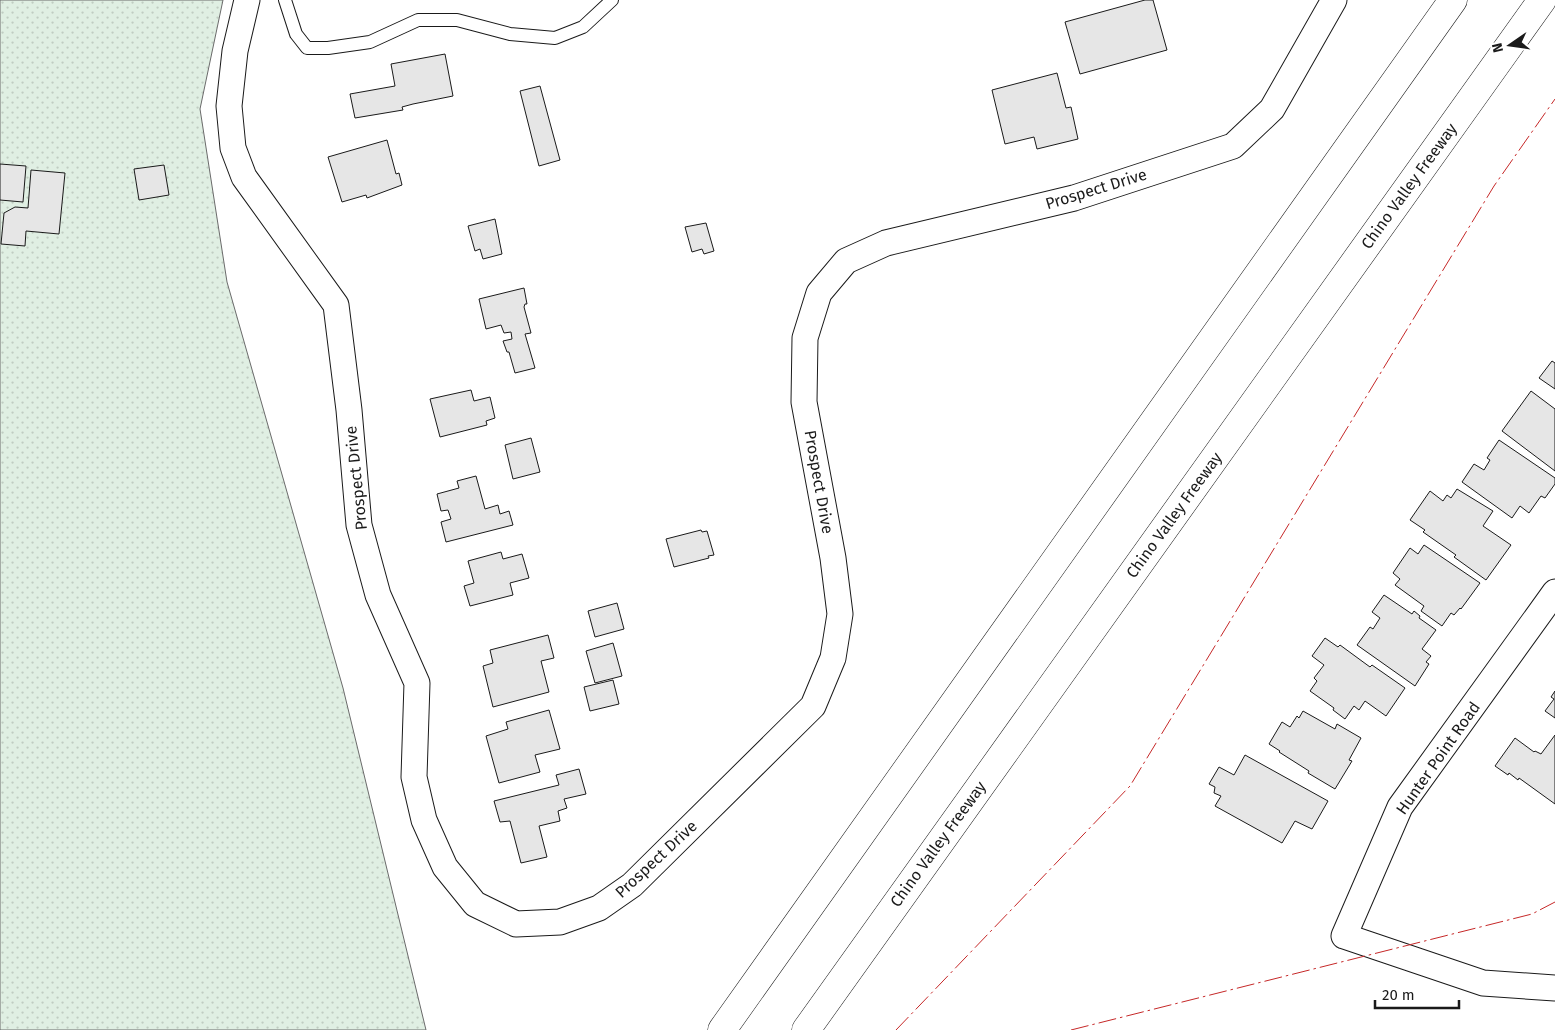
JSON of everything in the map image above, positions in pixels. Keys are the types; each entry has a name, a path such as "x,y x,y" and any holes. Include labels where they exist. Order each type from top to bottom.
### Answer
{"highway":[{"path":"722,1030 1453,0"},
{"name":"Chino Valley Freeway","path":"806,1030 1542,0"}],"street":[{"name":"Prospect Drive","path":"247,0 235,51 229,106 233,148 244,177 336,306 349,410 359,525 378,595 417,683 414,777 424,820 445,868 475,904 516,924 560,922 599,908 632,885 813,706 833,658 840,614 833,558 804,402 805,338 819,294 846,261 886,244 1074,198 1233,146 1272,110 1334,0"},
{"name":"Hunter Point Road","path":"1555,592 1400,808 1344,936 1483,983 1555,988"}],"lane":[{"path":"285,0 296,34 307,48 328,48 370,42 418,20 457,20 510,34 555,38 583,27 612,0"}],"green space":[{"path":"0,0 223,0 200,109 227,282 343,688 426,1030 0,1030"}],"building":[{"path":"1145,0 1153,0 1167,50 1080,74 1065,22"},
{"path":"445,54 453,96 402,107 403,110 355,118 350,94 395,86 391,64"},
{"path":"1057,73 1066,108 1071,107 1078,139 1037,149 1034,137 1005,144 992,90"},
{"path":"540,86 560,160 539,166 520,91"},
{"path":"387,140 396,174 399,173 402,185 367,198 366,195 342,202 328,157"},
{"path":"0,164 26,166 23,202 0,200"},
{"path":"164,165 169,195 139,200 134,169"},
{"path":"31,170 65,173 59,234 26,231 25,246 1,244 4,213 15,207 28,208"},
{"path":"495,219 502,254 483,259 480,249 475,251 468,226"},
{"path":"706,223 714,251 704,254 702,249 692,252 685,227"},
{"path":"524,288 527,304 524,307 531,333 525,334 535,368 515,373 509,352 507,352 503,341 512,339 511,332 504,333 501,325 486,329 479,299"},
{"path":"1552,361 1555,363 1555,389 1539,378"},
{"path":"471,390 474,401 490,397 495,418 486,421 487,425 440,437 430,399"},
{"path":"1531,391 1555,409 1555,471 1502,431"},
{"path":"531,438 540,472 513,479 505,445"},
{"path":"1499,440 1555,478 1555,484 1545,498 1541,496 1529,513 1520,506 1512,518 1462,482 1474,464 1484,470 1490,460 1487,458"},
{"path":"476,476 485,509 498,505 500,514 509,511 513,525 446,542 441,522 451,519 448,510 441,511 437,494 459,488 457,481"},
{"path":"1457,489 1493,511 1483,526 1511,545 1486,580 1454,557 1456,555 1423,532 1425,530 1410,520 1430,491 1443,501 1447,495 1451,498"},
{"path":"701,530 702,532 707,531 714,555 674,567 666,539"},
{"path":"1424,545 1480,583 1461,609 1454,615 1451,613 1442,626 1421,611 1424,606 1395,585 1400,579 1393,573 1410,548 1418,554"},
{"path":"501,552 503,559 522,554 529,578 510,583 513,595 470,606 464,586 474,583 468,561"},
{"path":"1384,595 1412,614 1414,611 1420,616 1419,618 1436,630 1422,649 1431,656 1426,662 1429,664 1415,686 1357,645 1370,627 1373,629 1380,618 1372,612"},
{"path":"617,603 624,629 595,637 588,611"},
{"path":"548,635 554,658 541,661 549,692 493,707 483,666 493,663 490,650"},
{"path":"1325,638 1338,647 1340,645 1370,667 1372,665 1405,688 1386,716 1365,701 1359,710 1354,706 1345,719 1333,710 1334,708 1310,691 1317,681 1314,678 1324,665 1312,656"},
{"path":"613,643 622,676 595,683 586,651"},
{"path":"613,680 619,704 590,711 584,687"},
{"path":"1555,691 1555,718 1545,711 1554,699 1551,697"},
{"path":"549,710 560,749 535,755 540,772 499,783 486,736 508,729 506,722"},
{"path":"1303,711 1335,729 1337,724 1361,738 1349,760 1352,761 1335,789 1308,773 1309,771 1269,744 1282,722 1290,727 1297,716 1299,718"},
{"path":"1555,735 1555,804 1519,778 1518,780 1509,773 1508,775 1495,766 1515,738 1534,752 1541,754"},
{"path":"1245,755 1328,801 1312,829 1295,821 1282,843 1215,806 1221,796 1214,793 1215,787 1209,784 1219,767 1234,775"},
{"path":"579,769 586,794 564,799 567,808 558,811 560,821 539,826 547,857 521,863 510,821 500,822 494,801 559,785 556,775"}],"power":[{"path":"896,1030 1130,786 1494,186 1555,99"},
{"path":"1071,1030 1532,914 1555,902"}]}
